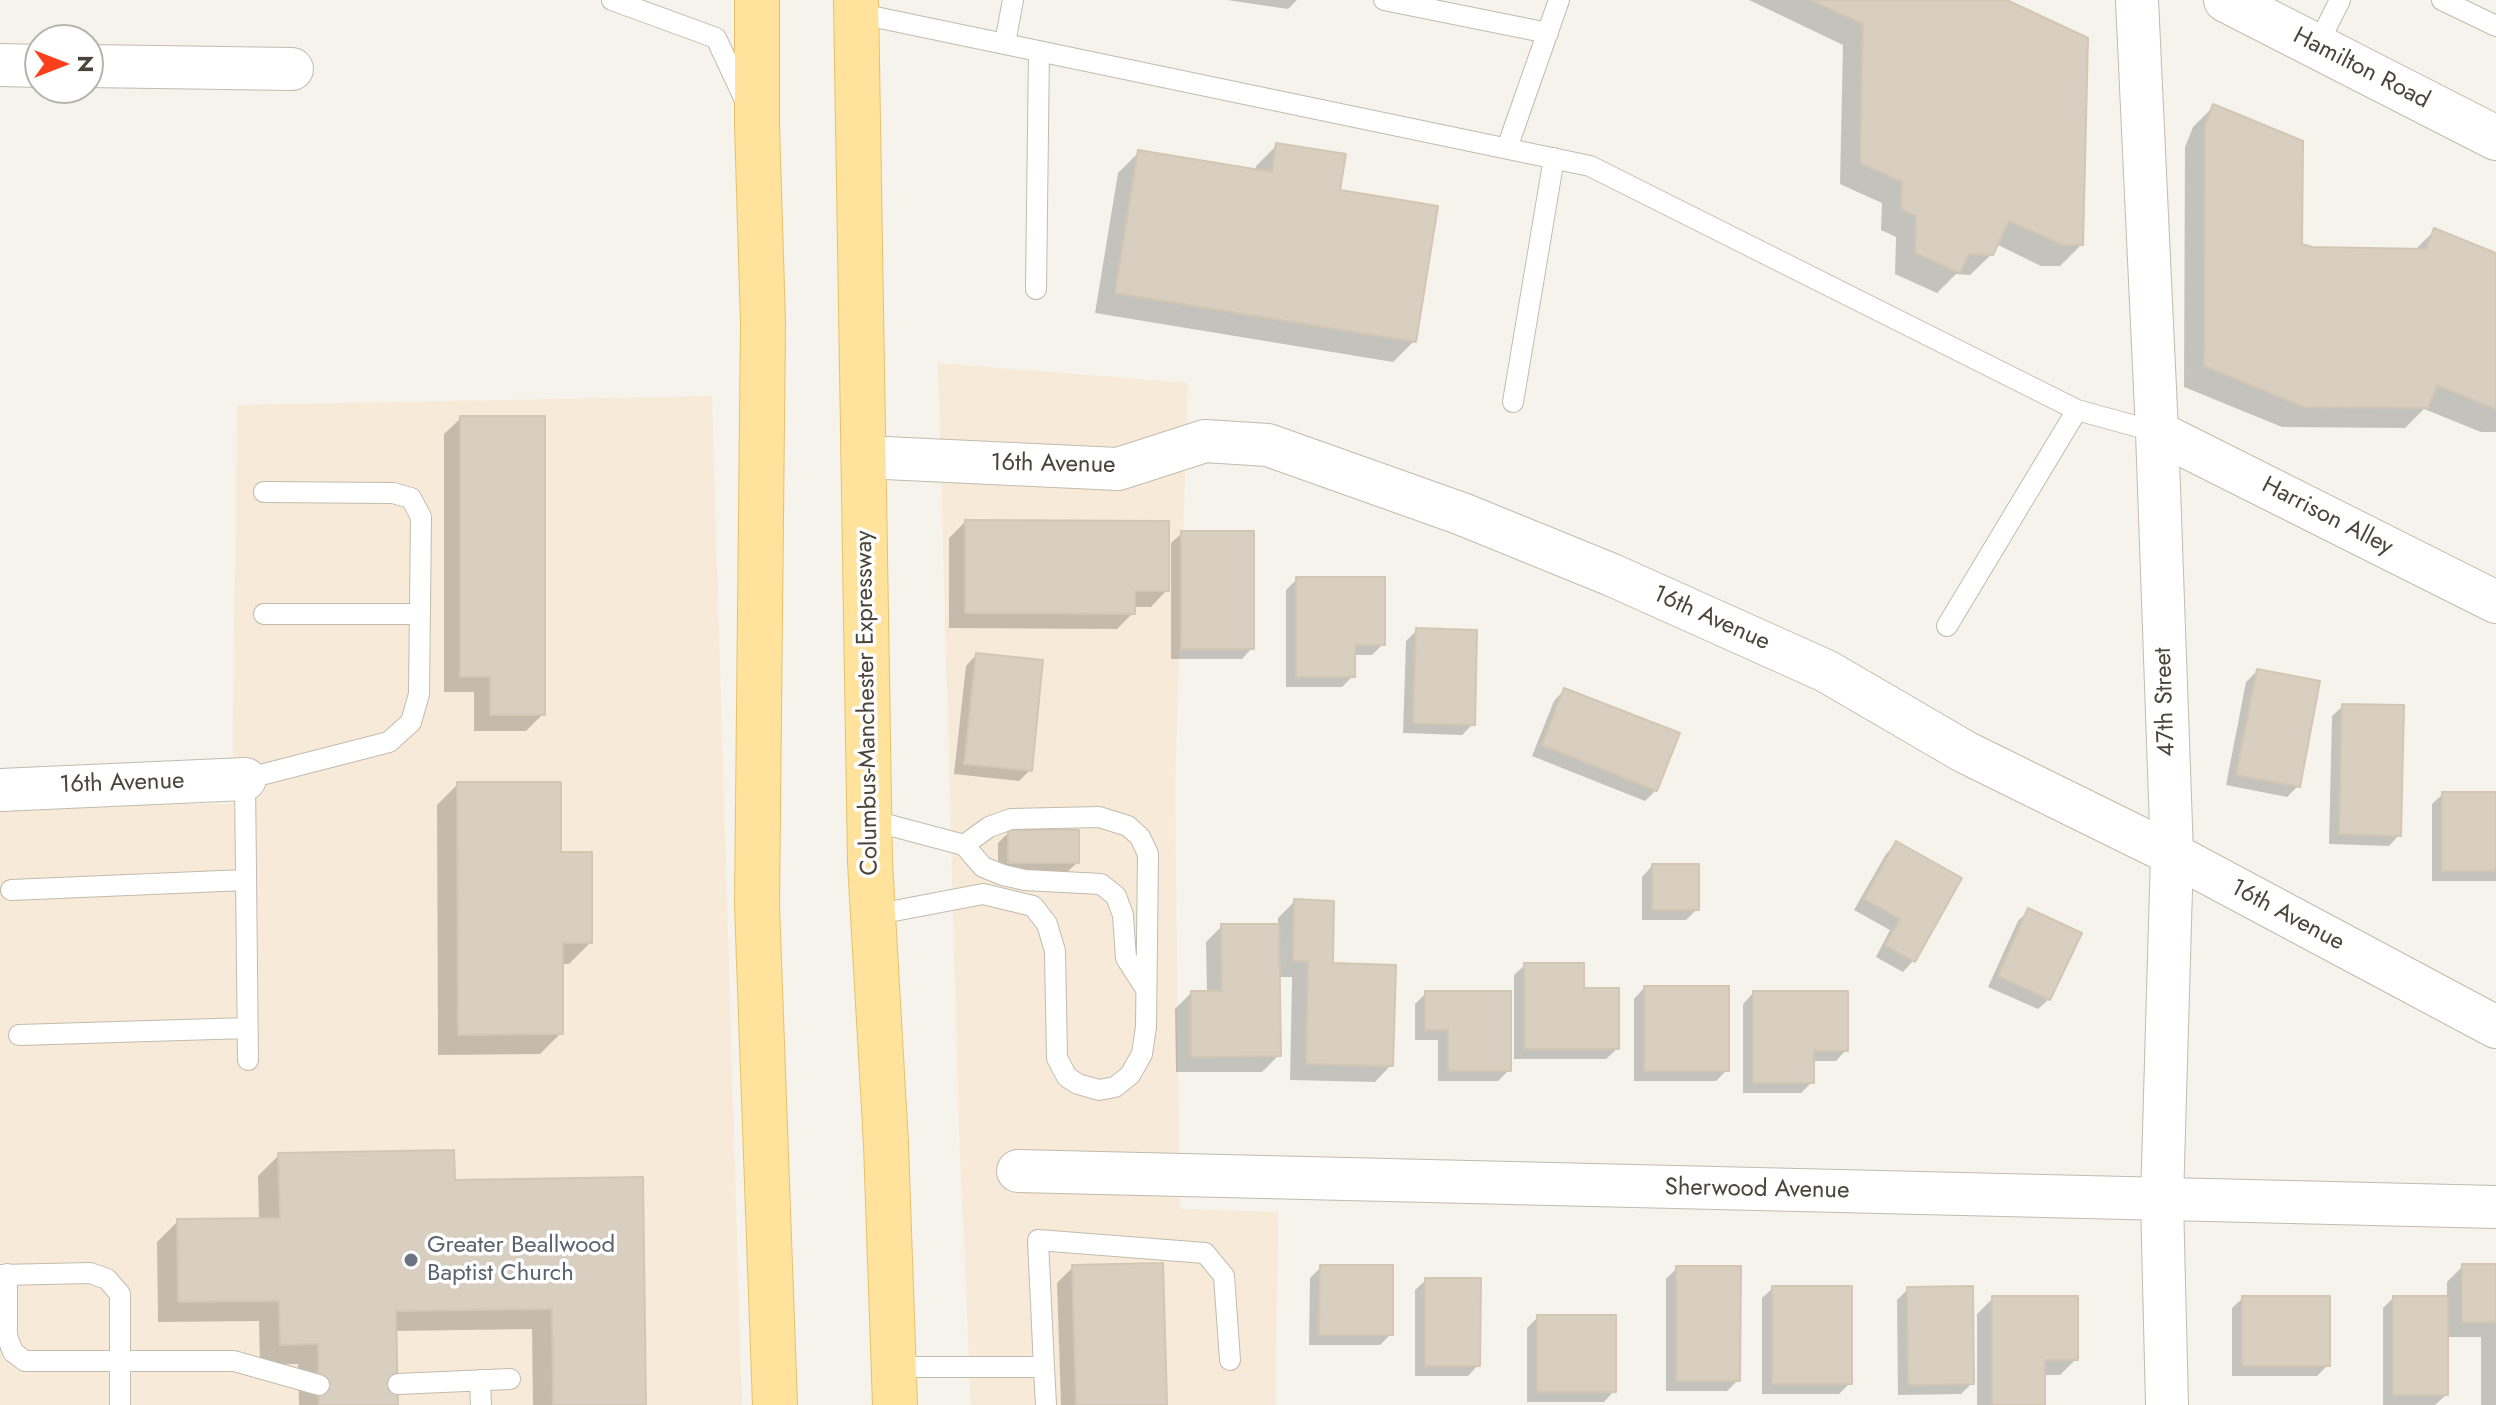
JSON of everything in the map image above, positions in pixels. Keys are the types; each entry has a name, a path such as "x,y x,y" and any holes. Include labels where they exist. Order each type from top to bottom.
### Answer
{"main road":[{"path":"757,0 763,323 757,905 775,1405"},
{"name":"Columbus-Manchester Expressway","path":"856,6 870,820 894,1386"}],"street":[{"name":"47th Street","path":"2137,0 2172,854 2162,1200 2167,1405"},
{"name":"Hamilton Road","path":"2226,0 2496,138"},
{"path":"0,65 24,66"},
{"path":"104,66 292,69"},
{"name":"Harrison Alley","path":"2157,432 2496,602"},
{"name":"16th Avenue","path":"864,457 1118,469 1205,441 1268,445 1489,525 1612,575 1812,665 1965,752 2172,854 2496,1027"},
{"name":"16th Avenue","path":"0,790 245,779"},
{"name":"Sherwood Avenue","path":"1018,1171 2496,1207"}],"lane":[{"path":"612,0 716,38 757,125"},
{"path":"1005,43 1013,0"},
{"path":"1384,0 1548,33"},
{"path":"1507,148 1559,0"},
{"path":"2317,46 2340,0"},
{"path":"2442,0 2496,26"},
{"path":"856,6 1039,51 1590,166 2077,410 2157,432"},
{"path":"1036,289 1039,51"},
{"path":"1513,402 1554,158"},
{"path":"1947,626 2077,410"},
{"path":"248,1060 245,779 389,742 411,722 419,694 421,517 411,498 393,493 264,492"},
{"path":"264,614 420,614"},
{"path":"873,915 983,894 1033,906 1047,924 1055,951 1057,1058 1067,1077 1078,1084 1099,1090 1115,1087 1130,1075 1142,1054 1146,1027 1148,854 1140,837 1128,826 1099,817 1011,819 989,827 964,845"},
{"path":"870,820 964,845 983,867 1003,875 1025,880 1101,884 1116,896 1123,915 1126,958 1146,989"},
{"path":"11,890 245,880"},
{"path":"19,1035 247,1028"},
{"path":"1046,1405 1038,1240 1205,1253 1224,1276 1230,1360"},
{"path":"120,1405 120,1362 120,1294 107,1279 90,1273 4,1274 7,1336 13,1352 25,1361 120,1362 234,1361 319,1385"},
{"path":"894,1386 1044,1367"},
{"path":"398,1384 510,1379"},
{"path":"480,1380 481,1405"}],"shaded area":[{"path":"938,363 1188,383 1175,787 1180,1209 1278,1212 1276,1405 971,1405 959,1131"},
{"path":"712,396 742,1405 0,1405 0,805 232,804 237,405"}],"building":[{"path":"1811,0 2007,0 2088,38 2083,245 2063,245 2009,221 1993,255 1969,254 1960,273 1915,253 1916,216 1901,209 1902,182 1860,163 1863,24"},
{"path":"2213,104 2303,141 2302,244 2312,247 2426,249 2434,228 2496,253 2496,409 2437,385 2428,408 2304,407 2204,366 2205,125"},
{"path":"1276,143 1346,154 1340,190 1438,206 1416,342 1115,293 1138,150 1272,172"},
{"path":"460,416 545,416 545,715 490,715 490,677 460,677"},
{"path":"965,520 1169,521 1169,591 1135,591 1135,614 965,613"},
{"path":"1181,531 1254,531 1254,649 1181,649"},
{"path":"1296,577 1385,577 1385,645 1355,645 1355,677 1296,677"},
{"path":"1416,628 1477,630 1475,725 1413,723"},
{"path":"976,653 1043,660 1032,771 964,764"},
{"path":"2257,669 2320,681 2300,787 2236,775"},
{"path":"1564,688 1680,733 1657,791 1542,745"},
{"path":"2342,704 2404,705 2401,836 2339,834"},
{"path":"457,782 561,782 561,852 592,852 592,943 563,943 563,1034 458,1035"},
{"path":"2442,792 2496,792 2496,871 2442,871"},
{"path":"1008,830 1079,830 1079,863 1008,863"},
{"path":"1896,841 1962,878 1915,962 1885,945 1900,919 1864,899"},
{"path":"1652,864 1699,864 1699,910 1652,910"},
{"path":"1294,899 1334,901 1333,963 1396,965 1393,1066 1306,1064 1308,961 1293,961"},
{"path":"2028,908 2082,933 2050,1000 1998,976"},
{"path":"1221,924 1279,924 1281,1056 1191,1057 1191,991 1222,991"},
{"path":"1524,963 1584,963 1584,988 1619,988 1619,1049 1524,1049"},
{"path":"1644,986 1729,986 1729,1071 1644,1071"},
{"path":"1425,991 1511,991 1511,1071 1448,1071 1448,1030 1425,1030"},
{"path":"1753,991 1848,991 1848,1051 1814,1051 1814,1083 1753,1083"},
{"name":"Greater Beallwood Baptist Church","path":"454,1150 455,1180 643,1177 646,1405 553,1405 552,1309 396,1311 398,1405 319,1405 318,1344 280,1345 279,1301 178,1302 177,1219 280,1218 278,1153"},
{"path":"1163,1263 1167,1405 1076,1405 1072,1265"},
{"path":"2462,1264 2496,1264 2496,1322 2462,1322"},
{"path":"1320,1265 1393,1265 1393,1335 1319,1335"},
{"path":"1676,1266 1741,1266 1740,1381 1676,1381"},
{"path":"1425,1278 1481,1278 1480,1366 1425,1366"},
{"path":"1772,1286 1852,1286 1852,1384 1772,1384"},
{"path":"1973,1286 1974,1384 1908,1385 1907,1287"},
{"path":"1992,1296 2078,1296 2078,1360 2045,1360 2045,1405 1992,1405"},
{"path":"2242,1296 2330,1296 2330,1366 2242,1366"},
{"path":"2393,1296 2448,1296 2448,1395 2393,1395"},
{"path":"1537,1315 1616,1315 1616,1392 1537,1392"}],"place":[{"name":"Greater Beallwood Baptist Church","path":"411,1260"}]}
